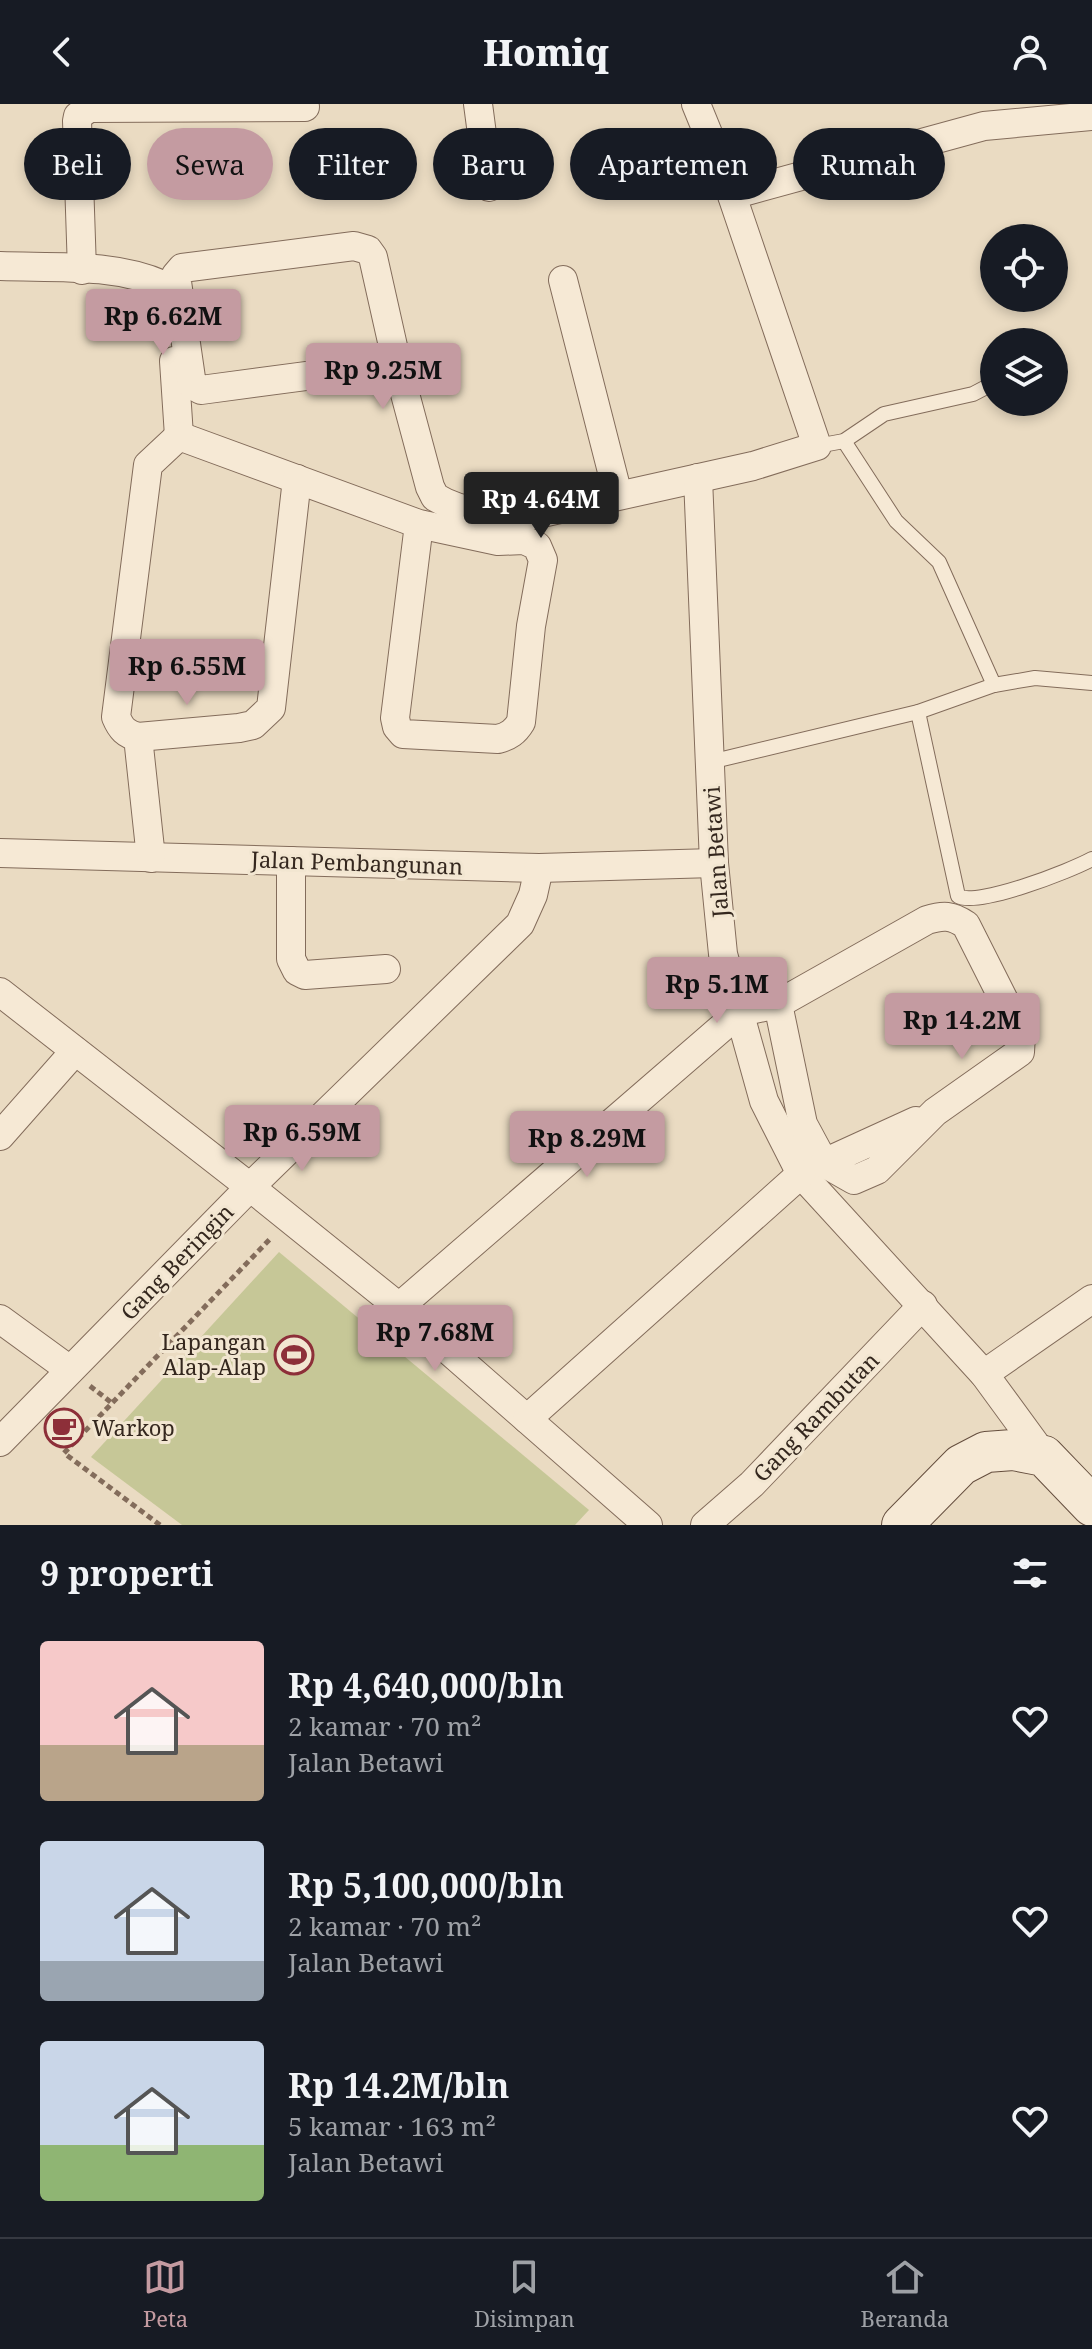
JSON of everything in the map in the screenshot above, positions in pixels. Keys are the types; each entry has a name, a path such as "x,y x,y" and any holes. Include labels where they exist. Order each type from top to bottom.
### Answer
{"main road":[{"path":"902,1525 961,1465 986,1452 1013,1450 1044,1456 1092,1506"}],"street":[{"path":"478,104 481,128"},
{"path":"696,104 705,128"},
{"path":"82,270 77,121 82,111 89,108 305,107"},
{"path":"777,181 981,115 1082,112"},
{"path":"397,364 201,390 192,385 176,275 182,268 354,246 368,250 373,257 397,364 430,487 435,497 442,501 495,516 533,515 753,466 830,444 734,200"},
{"path":"0,266 129,274 163,285 169,311 179,436"},
{"path":"563,280 618,495"},
{"path":"179,436 419,524 498,541 524,540 537,546 543,560 531,626 521,722 516,731 506,737 403,734 397,727 395,718 419,524"},
{"path":"179,436 148,465 116,717 121,728 130,735 138,737 239,728 253,725 271,708 297,479"},
{"name":"Jalan Betawi","path":"698,478 714,863 723,954 764,1101 812,1169 984,1374 1044,1456"},
{"path":"138,737 151,858"},
{"name":"Jalan Pembangunan","path":"0,853 539,868 714,863"},
{"path":"291,861 291,959 297,971 305,975 386,969"},
{"name":"Gang Beringin","path":"0,1442 250,1187 520,924 533,895 539,868"},
{"path":"399,1307 740,1012 778,1004 927,920 943,915 955,917 966,925 1021,1034 1020,1052 935,1112 812,1169 527,1419"},
{"path":"0,992 399,1307 648,1525"},
{"path":"778,1004 812,1169"},
{"path":"0,1136 75,1051"},
{"path":"984,1374 1092,1299"},
{"name":"Gang Rambutan","path":"705,1525 752,1484 923,1305"},
{"path":"0,1319 70,1370"}],"lane":[{"path":"980,390 884,414 830,444 896,521 939,562 994,685"},
{"path":"710,762 918,712 994,685 1035,678 1092,683"},
{"path":"918,712 958,896 970,899 1034,883 1092,859"}],"path":[{"path":"160,1525 64,1453 275,1234"}],"green space":[{"name":"Lapangan Alap-Alap","path":"279,1252 589,1510 575,1525 182,1525 91,1457"}],"place":[{"name":"Lapangan Alap-Alap","path":"294,1355"},
{"name":"Warkop","path":"64,1428"}]}
